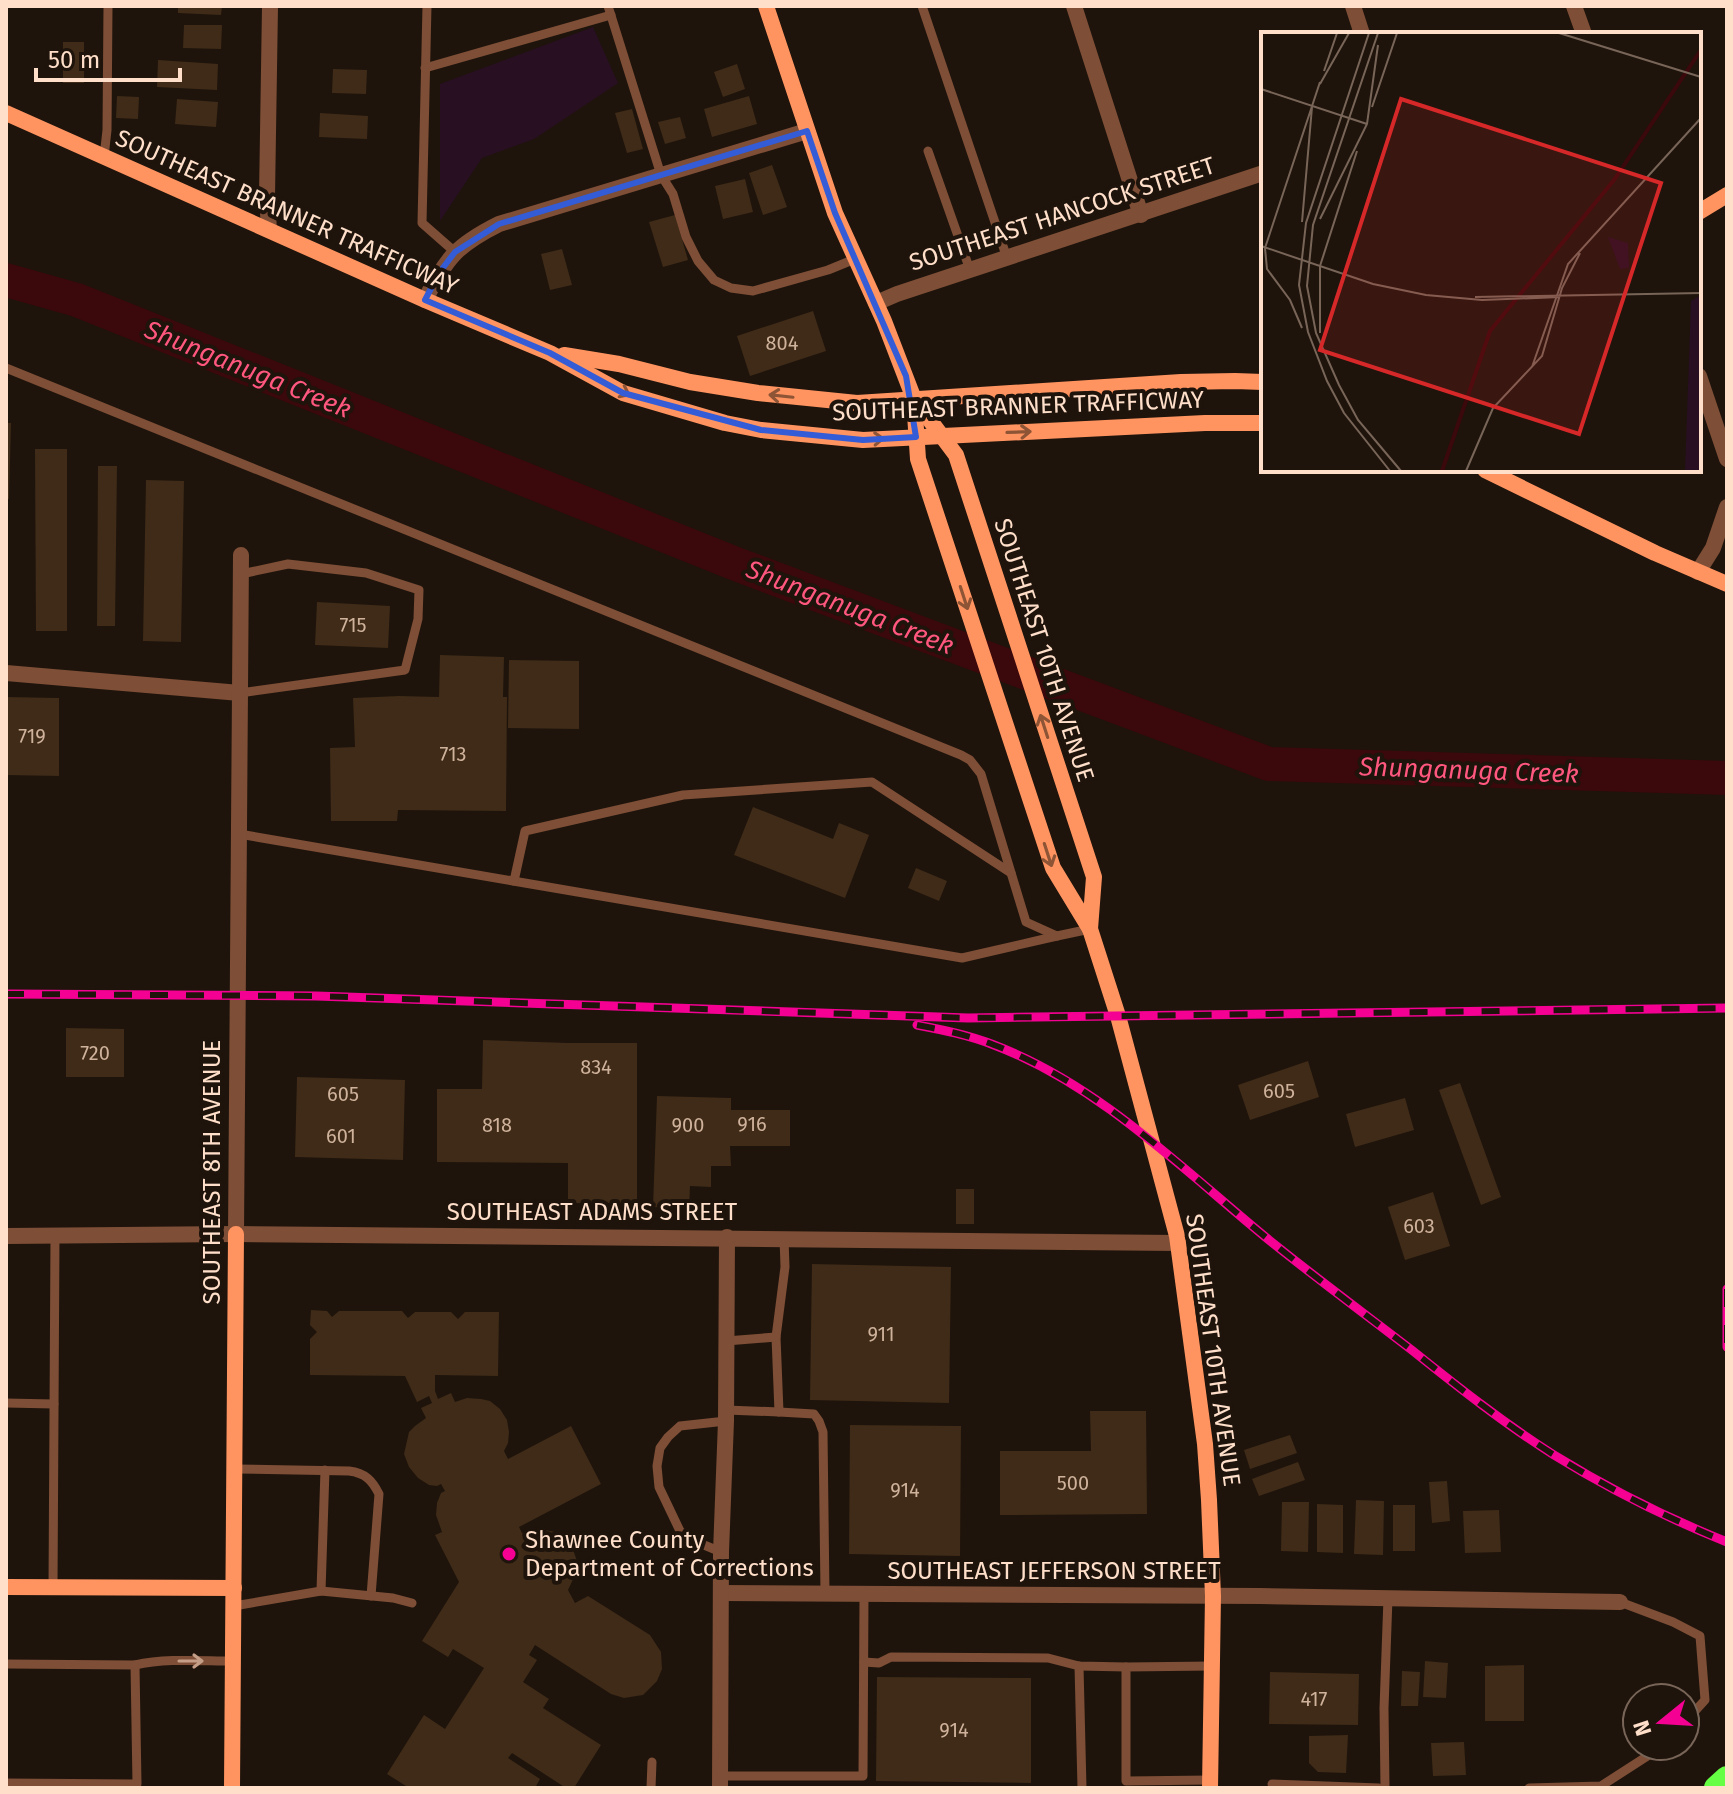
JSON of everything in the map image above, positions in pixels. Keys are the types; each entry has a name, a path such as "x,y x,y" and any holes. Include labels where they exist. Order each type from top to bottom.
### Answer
{"highway":[{"path":"1716,1788 1727,1778"}],"main road":[{"name":"SOUTHEAST 10TH AVENUE","path":"768,7 835,213 876,303 914,399 956,455 1094,877 1090,929"},
{"name":"SOUTHEAST BRANNER TRAFFICWAY","path":"6,113 550,353 623,393 725,423 761,430 863,440 1261,423"},
{"path":"1701,211 1727,195"},
{"name":"SOUTHEAST BRANNER TRAFFICWAY","path":"550,353 619,364 690,382 773,395 857,403 1181,382 1261,382"},
{"name":"SOUTHEAST 10TH AVENUE","path":"914,399 918,459 1053,868 1090,929 1153,1141 1178,1243 1205,1444 1213,1596 1210,1784"},
{"path":"1489,472 1655,553 1727,584"},
{"name":"SOUTHEAST 8TH AVENUE","path":"232,1788 236,1234"},
{"path":"6,1587 234,1588"}],"street":[{"path":"269,230 270,6"},
{"path":"1074,6 1141,215"},
{"path":"1353,6 1361,32"},
{"path":"1574,6 1583,32"},
{"path":"425,300 439,273 455,252 499,224 807,131"},
{"name":"SOUTHEAST HANCOCK STREET","path":"876,303 1261,174"},
{"path":"1701,382 1727,459"},
{"path":"1698,572 1713,548 1727,507"},
{"name":"SOUTHEAST 8TH AVENUE","path":"236,1234 241,555"},
{"path":"6,673 240,693"},
{"name":"SOUTHEAST ADAMS STREET","path":"6,1236 236,1234 1178,1243"},
{"path":"720,1782 727,1237"},
{"name":"SOUTHEAST JEFFERSON STREET","path":"721,1593 1620,1602"}],"lane":[{"path":"104,157 108,6"},
{"path":"427,6 422,223 455,252"},
{"path":"922,6 1007,258"},
{"path":"425,68 610,11 661,175 673,194 686,237 698,261 714,280 731,288 753,291 828,270 855,259"},
{"path":"928,151 970,270"},
{"path":"6,368 961,755 970,760 981,774 1026,922 1057,936"},
{"path":"240,693 405,670 418,619 419,590 366,573 288,564 241,574"},
{"path":"514,881 525,831 683,795 872,782 1011,873"},
{"path":"239,834 962,958 1090,929"},
{"path":"53,1588 55,1236"},
{"path":"779,1412 776,1337 785,1267 784,1238"},
{"path":"726,1341 776,1337"},
{"path":"6,1403 54,1404"},
{"path":"721,1552 692,1540 680,1531 659,1487 657,1466 660,1448 680,1426 726,1416 779,1412 814,1414 823,1432 825,1594"},
{"path":"235,1469 359,1472 372,1481 379,1494 371,1596"},
{"path":"321,1591 325,1470"},
{"path":"234,1606 321,1591 393,1598 412,1603"},
{"path":"720,1782 863,1776 864,1595"},
{"path":"1272,1784 1382,1788 1388,1598"},
{"path":"1620,1602 1700,1636 1705,1700 1701,1704"},
{"path":"864,1662 879,1663 891,1657 1048,1658 1079,1666 1212,1666"},
{"path":"6,1664 135,1665 148,1662 233,1661"},
{"path":"6,1783 137,1786 135,1665"},
{"path":"1079,1666 1082,1788"},
{"path":"1126,1667 1126,1784 1210,1784"},
{"path":"651,1788 652,1762"},
{"path":"1529,1788 1601,1786 1638,1762"}],"highlighted area":[{"path":"807,131 835,213 906,376 916,437 863,440 761,430 623,393 550,353 425,300 439,273 455,252 499,224"}],"shaded area":[{"path":"593,27 618,83 534,139 482,158 440,221 440,84"}],"building":[{"path":"178,6 222,6 221,15 178,13"},
{"path":"184,25 222,25 221,49 183,48"},
{"path":"63,42 84,42 84,83 63,83"},
{"path":"158,60 218,64 217,90 157,87"},
{"path":"737,64 745,89 723,97 714,72"},
{"path":"333,69 367,70 366,94 332,93"},
{"path":"117,96 139,97 138,119 116,118"},
{"path":"749,96 757,124 712,137 704,109"},
{"path":"177,99 218,102 216,127 175,124"},
{"path":"632,109 643,149 627,153 615,113"},
{"path":"320,113 368,116 367,139 319,137"},
{"path":"680,117 686,138 665,144 658,122"},
{"path":"772,165 787,207 763,215 749,173"},
{"path":"745,179 753,212 723,219 715,186"},
{"path":"675,215 688,260 663,267 649,222"},
{"path":"562,249 572,285 550,290 541,254"},
{"path":"813,311 826,351 750,376 737,336"},
{"path":"6,423 11,423 9,499 6,499"},
{"path":"35,449 67,449 67,631 36,631"},
{"path":"98,466 117,466 115,626 97,626"},
{"path":"146,480 184,481 181,642 143,641"},
{"path":"317,602 390,606 388,648 315,645"},
{"path":"440,655 504,657 503,697 507,697 506,811 398,810 397,821 331,821 330,748 355,747 353,698 439,697"},
{"path":"509,660 579,661 579,729 508,728"},
{"path":"6,697 59,698 59,776 6,775"},
{"path":"753,807 833,839 839,823 869,835 845,898 734,855"},
{"path":"916,868 947,881 939,901 908,888"},
{"path":"66,1028 124,1029 124,1077 66,1077"},
{"path":"483,1040 637,1043 637,1203 568,1203 568,1163 437,1162 437,1089 482,1089"},
{"path":"1308,1061 1319,1097 1250,1120 1238,1085"},
{"path":"297,1077 405,1080 403,1160 295,1157"},
{"path":"1460,1083 1501,1197 1481,1205 1439,1090"},
{"path":"657,1096 731,1098 731,1110 790,1110 790,1146 730,1146 731,1166 711,1166 711,1187 690,1186 689,1209 653,1207"},
{"path":"1405,1098 1414,1130 1355,1147 1346,1114"},
{"path":"956,1189 974,1189 974,1224 956,1224"},
{"path":"1433,1192 1450,1246 1405,1260 1388,1207"},
{"path":"812,1264 951,1267 949,1403 810,1400"},
{"name":"Shawnee County Department of Corrections","path":"311,1310 327,1311 332,1317 339,1311 402,1311 408,1318 415,1312 451,1312 458,1319 465,1312 499,1312 498,1376 435,1375 438,1399 451,1393 455,1402 467,1398 481,1399 490,1401 500,1409 507,1420 509,1432 504,1451 508,1459 571,1426 601,1484 519,1527 522,1533 534,1529 545,1530 564,1538 572,1547 577,1561 576,1573 568,1590 575,1603 588,1596 650,1635 661,1652 662,1669 657,1681 643,1695 624,1698 611,1694 535,1645 529,1655 537,1660 523,1682 549,1699 543,1708 601,1745 574,1788 566,1788 512,1753 508,1758 540,1779 535,1788 404,1788 406,1786 387,1774 424,1715 445,1729 484,1668 453,1649 448,1657 422,1641 459,1582 435,1535 442,1532 436,1515 437,1503 445,1491 441,1484 429,1485 418,1478 404,1454 409,1432 426,1418 421,1408 432,1403 429,1396 417,1402 405,1376 310,1375 310,1339 317,1332 310,1325"},
{"path":"1090,1411 1146,1411 1147,1514 1000,1515 1000,1451 1091,1451"},
{"path":"850,1425 961,1426 960,1556 849,1554"},
{"path":"1290,1435 1297,1453 1250,1469 1244,1450"},
{"path":"1298,1462 1305,1480 1259,1496 1252,1479"},
{"path":"1447,1481 1450,1521 1432,1523 1429,1482"},
{"path":"1356,1500 1384,1501 1383,1555 1354,1554"},
{"path":"1282,1502 1309,1502 1308,1552 1281,1551"},
{"path":"1317,1504 1343,1505 1343,1553 1317,1552"},
{"path":"1393,1505 1415,1505 1415,1551 1393,1551"},
{"path":"1499,1510 1501,1552 1465,1553 1463,1511"},
{"path":"1425,1661 1448,1663 1446,1698 1423,1697"},
{"path":"1524,1665 1524,1721 1485,1721 1485,1666"},
{"path":"1402,1671 1420,1672 1418,1706 1401,1706"},
{"path":"1270,1672 1359,1674 1358,1725 1269,1724"},
{"path":"877,1677 1031,1678 1031,1783 876,1781"},
{"path":"1348,1735 1346,1773 1318,1772 1309,1763 1309,1736"},
{"path":"1464,1742 1466,1775 1433,1776 1431,1743"}],"waterway":[{"name":"Shunganuga Creek","path":"6,280 77,300 736,564 1269,764 1727,778"}],"railway":[{"path":"6,994 316,996 968,1018 1727,1008"},
{"path":"917,1025 994,1045 1071,1083 1141,1133 1291,1257 1518,1431 1617,1491 1727,1542"},
{"path":"1727,1289 1727,1347"}],"place":[{"name":"Shawnee County Department of Corrections","path":"509,1554"}]}
